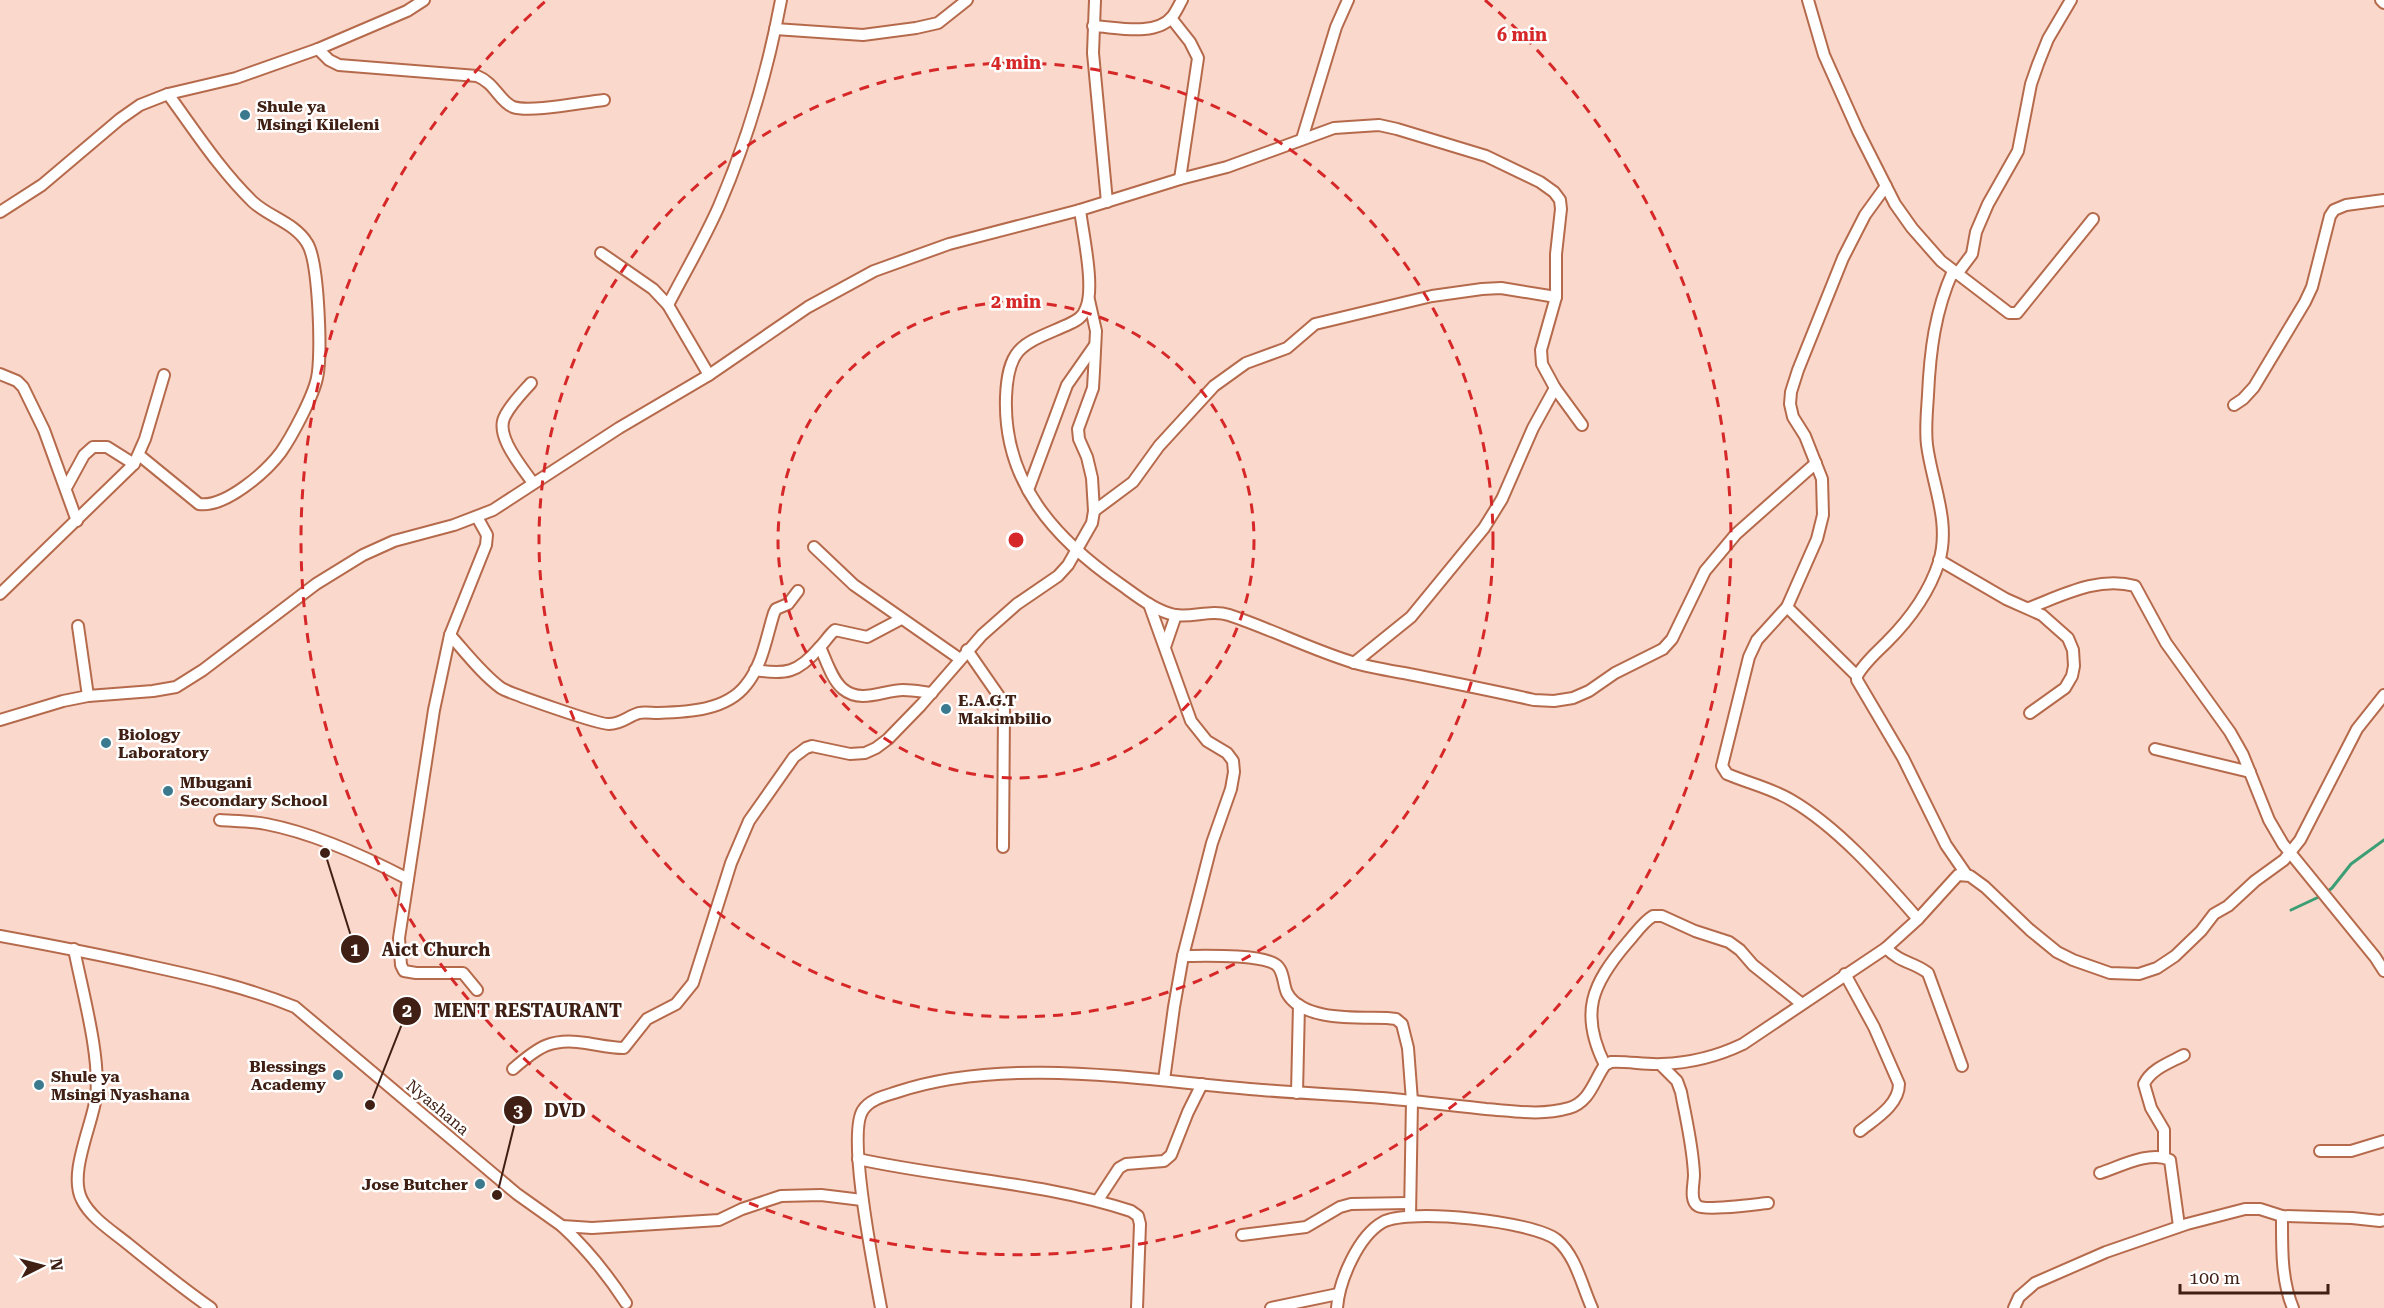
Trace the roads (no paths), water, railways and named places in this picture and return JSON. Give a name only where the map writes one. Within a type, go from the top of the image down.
[{"type":"street","points":[[0,212],[42,185],[140,105],[168,94],[236,78],[318,49],[407,11],[424,0]]},
{"type":"street","points":[[668,305],[722,197],[759,90],[781,0]]},
{"type":"street","points":[[775,29],[863,35],[916,28],[938,23],[967,0]]},
{"type":"street","points":[[1095,0],[1093,53],[1107,202]]},
{"type":"street","points":[[1093,26],[1141,29],[1158,26],[1171,18],[1182,0]]},
{"type":"street","points":[[1302,139],[1336,27],[1348,0]]},
{"type":"street","points":[[1814,0],[1808,0],[1824,56],[1858,132],[1895,204],[1912,228],[1941,261],[1955,272],[2009,313],[2017,314],[2093,219]]},
{"type":"street","points":[[1857,676],[1905,624],[1922,599],[1939,560],[1942,522],[1939,495],[1927,445],[1926,423],[1932,339],[1944,289],[1971,254],[1976,232],[1988,204],[2018,151],[2031,84],[2038,64],[2048,39],[2071,0]]},
{"type":"street","points":[[1171,18],[1190,42],[1198,58],[1180,179]]},
{"type":"street","points":[[318,49],[329,60],[339,65],[477,76],[493,85],[512,106],[524,109],[604,100]]},
{"type":"street","points":[[66,488],[84,455],[93,447],[107,447],[136,459],[199,504],[215,503],[250,482],[270,465],[282,450],[313,392],[319,367],[317,294],[314,260],[308,243],[294,228],[258,207],[231,180],[168,94]]},
{"type":"street","points":[[0,720],[88,696],[176,687],[203,670],[316,584],[363,555],[394,541],[477,517],[493,510],[619,428],[709,375],[808,307],[874,272],[949,244],[1080,210],[1236,164],[1334,128],[1378,124],[1485,156],[1540,182],[1554,192],[1560,200],[1561,209],[1556,254],[1556,297],[1541,350],[1542,364],[1555,388],[1582,425]]},
{"type":"street","points":[[1886,186],[1865,215],[1843,258],[1791,392],[1790,404],[1793,417],[1805,436],[1816,463],[1824,495],[1823,515],[1817,539],[1787,607],[1757,640],[1749,657],[1722,766],[1727,774],[1791,800],[1807,811],[1847,843],[1879,874],[1918,920]]},
{"type":"street","points":[[2234,405],[2244,399],[2254,387],[2305,302],[2312,287],[2330,216],[2334,210],[2346,205],[2384,200]]},
{"type":"street","points":[[513,1069],[544,1044],[558,1041],[624,1048],[647,1019],[676,1004],[693,983],[731,863],[749,820],[794,757],[812,746],[850,754],[865,753],[888,739],[932,693],[963,655],[1017,604],[1058,576],[1068,565],[1092,523],[1094,511],[1092,478],[1078,429],[1093,388],[1096,344],[1080,210]]},
{"type":"street","points":[[601,253],[653,289],[668,305],[709,375]]},
{"type":"street","points":[[1094,511],[1133,482],[1166,437],[1214,386],[1246,363],[1287,348],[1315,324],[1432,296],[1482,289],[1501,288],[1556,297]]},
{"type":"street","points":[[1089,300],[1086,311],[1078,320],[1025,343],[1014,356],[1008,372],[1007,425],[1011,450],[1028,490],[1042,514],[1057,533],[1076,551],[1149,604],[1176,615],[1212,612],[1229,615],[1303,646],[1354,663],[1534,700],[1554,701],[1574,698],[1589,691],[1615,673],[1663,649],[1672,639],[1705,571],[1736,534],[1816,463]]},
{"type":"street","points":[[1028,490],[1067,385],[1096,344]]},
{"type":"street","points":[[0,374],[17,381],[23,387],[39,420],[77,521]]},
{"type":"street","points":[[0,594],[77,521],[136,459],[164,375]]},
{"type":"street","points":[[531,382],[504,417],[501,428],[504,439],[533,483]]},
{"type":"street","points":[[1354,663],[1411,617],[1484,528],[1502,499],[1533,428],[1555,388]]},
{"type":"street","points":[[477,517],[487,535],[486,545],[450,635],[434,710],[399,938],[401,964],[404,971],[416,974],[463,974],[477,990]]},
{"type":"street","points":[[814,547],[854,585],[901,619],[963,655],[1001,699],[1004,710],[1003,847]]},
{"type":"street","points":[[1939,560],[2006,599],[2029,608],[2059,628],[2068,638],[2073,650],[2072,676],[2065,688],[2030,713]]},
{"type":"street","points":[[2029,608],[2095,585],[2114,582],[2134,586],[2166,643],[2229,732],[2250,772],[2269,820],[2283,844],[2384,971]]},
{"type":"street","points":[[450,635],[502,689],[606,725],[622,723],[639,713],[684,713],[729,700],[747,685],[755,670],[764,651],[776,609],[788,604],[798,591]]},
{"type":"street","points":[[1149,604],[1191,721],[1207,741],[1227,753],[1233,761],[1234,771],[1231,789],[1212,843],[1183,956],[1164,1080]]},
{"type":"street","points":[[1787,607],[1857,676],[1857,680],[1903,758],[1946,845],[1966,874],[1985,887],[2057,952],[2110,973],[2139,974],[2157,968],[2175,956],[2201,931],[2214,914],[2228,906],[2291,853],[2300,840],[2357,729],[2384,695]]},
{"type":"street","points":[[1165,647],[1176,615]]},
{"type":"street","points":[[755,670],[777,674],[787,673],[810,659],[836,630],[867,637],[901,619]]},
{"type":"street","points":[[78,626],[88,696]]},
{"type":"street","points":[[820,647],[840,686],[850,693],[874,696],[904,690],[932,693]]},
{"type":"street","points":[[2155,749],[2250,772]]},
{"type":"street","points":[[220,820],[265,823],[283,828],[373,861],[408,879]]},
{"type":"street","points":[[881,1308],[862,1200],[858,1159],[860,1120],[865,1107],[882,1097],[918,1085],[956,1077],[995,1074],[1057,1074],[1164,1080],[1526,1113],[1552,1112],[1570,1108],[1586,1098],[1605,1065],[1617,1062],[1661,1065],[1693,1061],[1724,1053],[1743,1044],[1886,948],[1918,920],[1958,875],[1966,874]]},
{"type":"street","points":[[1605,1065],[1595,1045],[1592,1024],[1592,1002],[1597,986],[1624,947],[1653,916],[1662,916],[1695,931],[1729,942],[1740,950],[1753,965],[1802,1004]]},
{"type":"street","name":"Nyashana","points":[[0,936],[74,949],[255,991],[295,1007],[517,1194],[562,1226],[607,1274],[626,1303]]},
{"type":"street","points":[[1886,948],[1896,958],[1928,973],[1962,1066]]},
{"type":"street","points":[[74,949],[97,1079],[96,1098],[77,1177],[80,1198],[106,1227],[211,1308]]},
{"type":"street","points":[[1183,956],[1258,959],[1275,963],[1279,967],[1289,996],[1299,1005],[1311,1011],[1332,1017],[1396,1019],[1402,1024],[1408,1048],[1412,1101],[1410,1216]]},
{"type":"street","points":[[1845,974],[1874,1027],[1899,1084],[1899,1092],[1894,1101],[1860,1131]]},
{"type":"street","points":[[1297,1093],[1299,1005]]},
{"type":"street","points":[[2164,1157],[2164,1130],[2148,1100],[2144,1084],[2147,1077],[2156,1070],[2184,1055]]},
{"type":"street","points":[[1661,1065],[1677,1081],[1681,1092],[1694,1166],[1693,1194],[1696,1204],[1700,1207],[1709,1207],[1768,1203]]},
{"type":"street","points":[[1098,1200],[1119,1168],[1126,1164],[1164,1161],[1172,1155],[1188,1112],[1202,1084]]},
{"type":"street","points":[[2320,1151],[2351,1151],[2384,1141]]},
{"type":"street","points":[[2100,1173],[2139,1160],[2164,1157],[2169,1160],[2173,1173],[2180,1226]]},
{"type":"street","points":[[858,1159],[905,1169],[1065,1193],[1098,1200],[1131,1211],[1138,1216],[1140,1224],[1137,1308]]},
{"type":"street","points":[[562,1226],[592,1228],[719,1220],[742,1209],[781,1196],[821,1195],[862,1200]]},
{"type":"street","points":[[1242,1235],[1306,1227],[1340,1207],[1351,1204],[1409,1203]]},
{"type":"street","points":[[2013,1308],[2019,1298],[2035,1283],[2106,1252],[2180,1226],[2245,1209],[2260,1209],[2282,1216],[2384,1220]]},
{"type":"street","points":[[1337,1308],[1338,1294],[1350,1264],[1366,1237],[1382,1222],[1410,1216],[1467,1218],[1504,1223],[1549,1235],[1564,1247],[1576,1266],[1592,1308]]},
{"type":"street","points":[[2282,1216],[2285,1273],[2288,1297],[2293,1308]]},
{"type":"street","points":[[1270,1308],[1338,1294]]},
{"type":"waterway","points":[[2291,910],[2323,895],[2332,888],[2351,864],[2384,840]]},
{"type":"place","name":"Shule ya Msingi Kileleni","points":[[245,115]]},
{"type":"place","name":"E.A.G.T Makimbilio","points":[[946,709]]},
{"type":"place","name":"Biology Laboratory","points":[[106,743]]},
{"type":"place","name":"Mbugani Secondary School","points":[[168,791]]},
{"type":"place","name":"Aict Church","points":[[325,853]]},
{"type":"place","name":"Blessings Academy","points":[[338,1075]]},
{"type":"place","name":"Shule ya Msingi Nyashana","points":[[39,1085]]},
{"type":"place","name":"MENT RESTAURANT","points":[[370,1105]]},
{"type":"place","name":"Jose Butcher","points":[[480,1184]]},
{"type":"place","name":"DVD","points":[[497,1195]]}]
